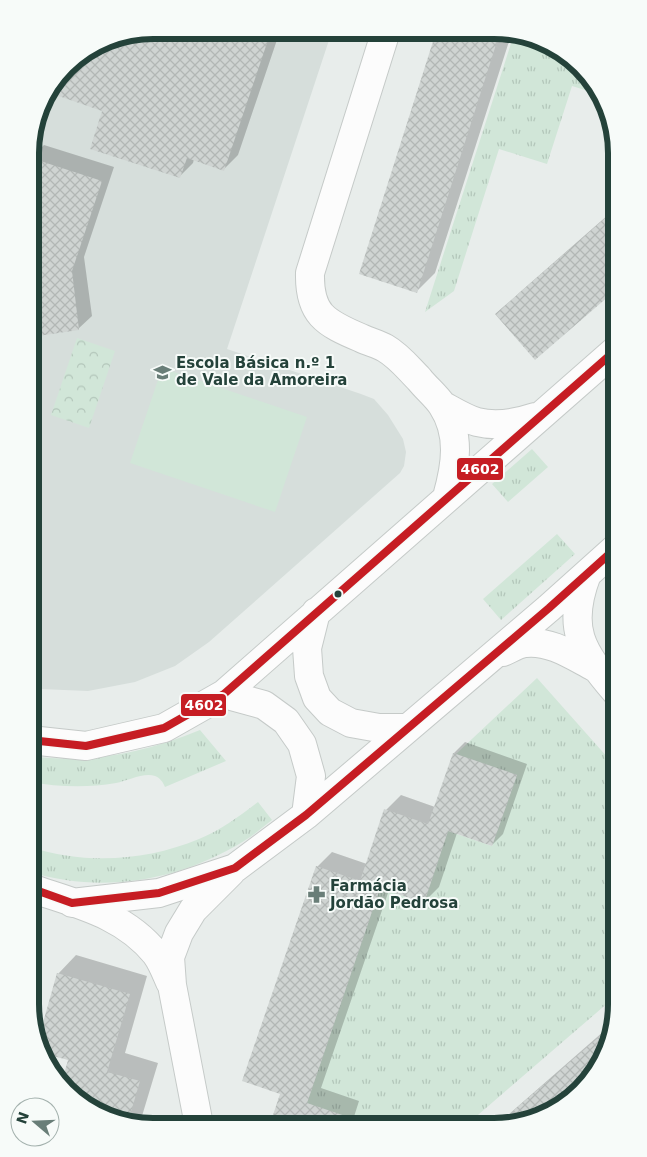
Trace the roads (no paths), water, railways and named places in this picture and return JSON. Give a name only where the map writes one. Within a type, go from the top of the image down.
[{"type":"street","points":[[384,39],[310,273],[311,296],[314,306],[326,321],[393,353],[442,405],[455,434],[456,457],[448,497]]},
{"type":"street","points":[[39,741],[86,746],[164,728],[224,694],[608,357]]},
{"type":"street","points":[[442,405],[477,422],[491,424],[516,424],[539,416]]},
{"type":"street","points":[[198,1118],[172,984],[170,957],[179,933],[193,910],[235,868],[306,815],[608,555]]},
{"type":"street","points":[[587,574],[579,595],[577,610],[579,632],[583,647],[594,667],[608,683]]},
{"type":"street","points":[[316,612],[307,648],[309,676],[317,698],[330,712],[351,723],[379,728],[408,728]]},
{"type":"street","points":[[491,657],[523,643],[538,643],[560,648],[594,667]]},
{"type":"street","points":[[224,694],[264,705],[286,721],[302,744],[311,776],[306,815]]},
{"type":"street","points":[[72,903],[159,893],[235,868]]},
{"type":"street","points":[[39,891],[107,915],[135,932],[157,956],[172,984]]},
{"type":"place","name":"Escola Básica n.º 1 de Vale da Amoreira","points":[[162,372]]},
{"type":"place","name":"Farmácia Jordão Pedrosa","points":[[316,895]]}]
